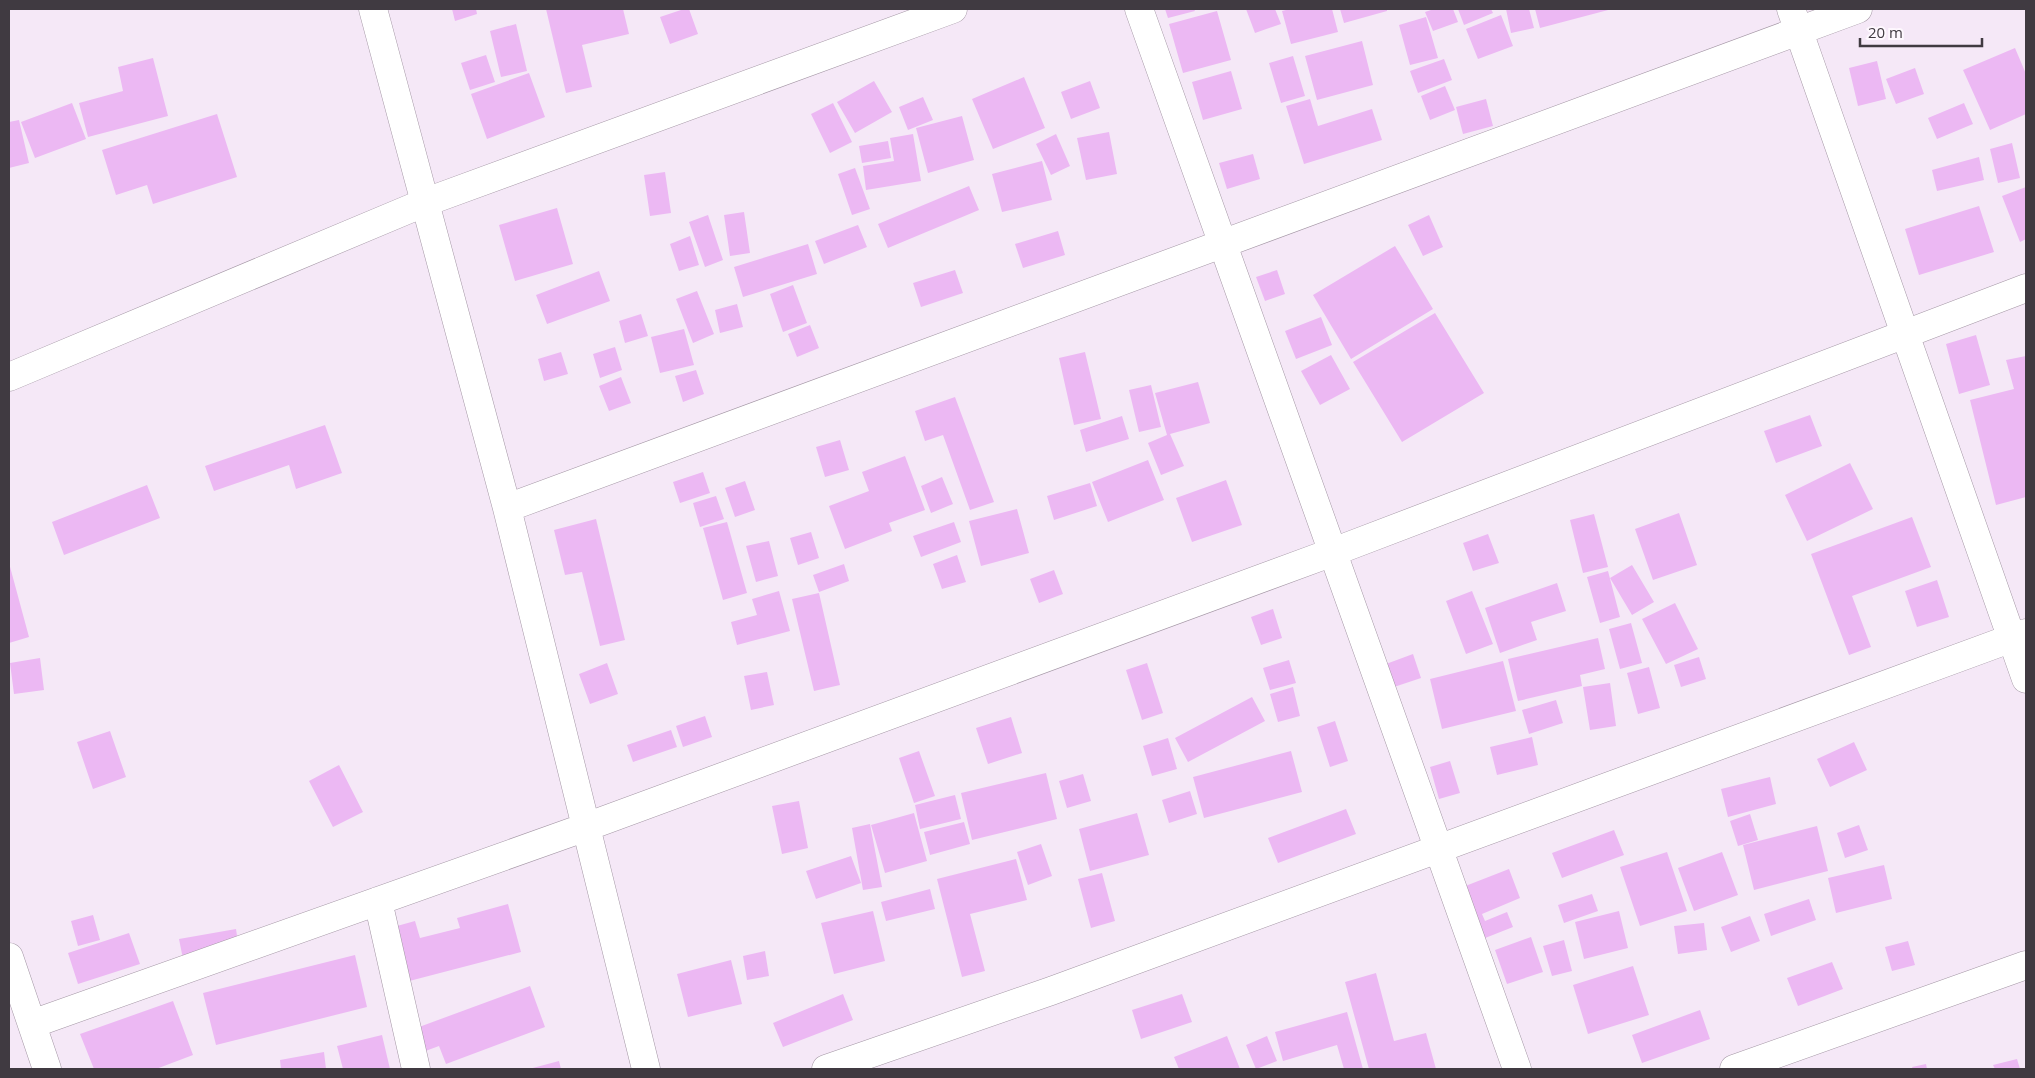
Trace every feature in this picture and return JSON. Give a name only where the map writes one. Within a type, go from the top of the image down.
[{"type":"street","points":[[373,9],[507,508],[646,1069]]},
{"type":"street","points":[[9,377],[426,202],[953,9]]},
{"type":"street","points":[[1139,9],[1518,1069]]},
{"type":"street","points":[[507,508],[1223,244],[1795,20],[1858,9]]},
{"type":"street","points":[[1795,20],[1905,335],[2019,636],[2026,679]]},
{"type":"street","points":[[32,1024],[586,826],[1332,552],[2026,288]]},
{"type":"street","points":[[826,1069],[1051,990],[2019,636]]},
{"type":"street","points":[[378,900],[416,1069]]},
{"type":"street","points":[[9,957],[47,1069]]},
{"type":"street","points":[[1734,1069],[2026,965]]},
{"type":"building","points":[[452,9],[476,9],[477,14],[455,21]]},
{"type":"building","points":[[546,9],[623,9],[629,34],[582,45],[592,87],[566,93]]},
{"type":"building","points":[[689,9],[698,34],[670,44],[660,17]]},
{"type":"building","points":[[1165,9],[1194,9],[1195,11],[1168,18]]},
{"type":"building","points":[[1246,9],[1275,9],[1281,24],[1255,33]]},
{"type":"building","points":[[1290,9],[1332,9],[1338,32],[1291,44],[1282,11]]},
{"type":"building","points":[[1340,9],[1387,9],[1387,11],[1344,23]]},
{"type":"building","points":[[1434,9],[1453,9],[1458,22],[1433,31],[1425,12]]},
{"type":"building","points":[[1458,9],[1491,9],[1493,13],[1464,25]]},
{"type":"building","points":[[1506,9],[1529,9],[1534,28],[1511,33]]},
{"type":"building","points":[[1535,9],[1612,9],[1540,28]]},
{"type":"building","points":[[1217,11],[1231,60],[1183,73],[1169,24]]},
{"type":"building","points":[[1501,15],[1513,46],[1478,59],[1466,29]]},
{"type":"building","points":[[1426,17],[1438,58],[1410,65],[1399,25]]},
{"type":"building","points":[[516,24],[527,71],[501,77],[490,31]]},
{"type":"building","points":[[1362,41],[1373,85],[1317,100],[1305,56]]},
{"type":"building","points":[[2015,48],[2026,74],[2026,114],[1990,130],[1963,70]]},
{"type":"building","points":[[486,55],[495,82],[470,90],[461,63]]},
{"type":"building","points":[[1293,56],[1305,96],[1281,103],[1269,63]]},
{"type":"building","points":[[153,58],[168,116],[88,137],[79,103],[123,91],[118,67]]},
{"type":"building","points":[[1444,59],[1452,80],[1418,93],[1410,71]]},
{"type":"building","points":[[1877,61],[1886,99],[1858,106],[1849,68]]},
{"type":"building","points":[[1915,68],[1924,94],[1896,104],[1886,79]]},
{"type":"building","points":[[1231,71],[1242,109],[1203,120],[1192,82]]},
{"type":"building","points":[[529,73],[545,117],[487,139],[471,94]]},
{"type":"building","points":[[1024,77],[1045,128],[993,149],[972,99]]},
{"type":"building","points":[[874,81],[892,112],[855,133],[837,102]]},
{"type":"building","points":[[1090,81],[1100,108],[1071,119],[1061,92]]},
{"type":"building","points":[[1445,86],[1455,110],[1430,120],[1421,96]]},
{"type":"building","points":[[923,97],[933,120],[908,130],[899,107]]},
{"type":"building","points":[[1310,99],[1318,126],[1372,109],[1382,140],[1304,164],[1286,106]]},
{"type":"building","points":[[1486,99],[1493,126],[1463,134],[1456,107]]},
{"type":"building","points":[[72,103],[86,139],[35,158],[21,122]]},
{"type":"building","points":[[833,103],[852,142],[830,153],[811,114]]},
{"type":"building","points":[[1964,103],[1973,124],[1937,139],[1928,118]]},
{"type":"building","points":[[217,114],[237,177],[153,204],[147,185],[116,195],[102,150]]},
{"type":"building","points":[[962,116],[974,160],[928,173],[916,128]]},
{"type":"building","points":[[19,120],[29,163],[9,168],[9,122]]},
{"type":"building","points":[[1109,132],[1117,174],[1086,180],[1077,138]]},
{"type":"building","points":[[913,134],[921,181],[866,190],[863,166],[894,161],[890,138]]},
{"type":"building","points":[[1056,134],[1070,166],[1051,175],[1036,144]]},
{"type":"building","points":[[888,141],[891,158],[862,163],[859,146]]},
{"type":"building","points":[[2012,143],[2020,178],[1998,183],[1990,149]]},
{"type":"building","points":[[1253,154],[1260,179],[1227,189],[1219,163]]},
{"type":"building","points":[[1979,157],[1984,180],[1937,191],[1932,170]]},
{"type":"building","points":[[1042,161],[1052,200],[1002,212],[992,174]]},
{"type":"building","points":[[855,168],[870,209],[852,215],[838,174]]},
{"type":"building","points":[[665,172],[671,213],[650,216],[644,175]]},
{"type":"building","points":[[969,186],[979,210],[888,248],[878,224]]},
{"type":"building","points":[[2026,187],[2026,239],[2020,242],[2002,196]]},
{"type":"building","points":[[1979,206],[1994,252],[1919,275],[1905,229]]},
{"type":"building","points":[[557,208],[573,264],[515,281],[499,225]]},
{"type":"building","points":[[744,212],[750,253],[730,256],[724,215]]},
{"type":"building","points":[[708,215],[723,260],[705,267],[689,222]]},
{"type":"building","points":[[1429,215],[1443,247],[1423,256],[1408,225]]},
{"type":"building","points":[[858,225],[867,247],[824,264],[815,241]]},
{"type":"building","points":[[1058,231],[1065,255],[1023,268],[1015,244]]},
{"type":"building","points":[[690,236],[699,265],[679,271],[670,244]]},
{"type":"building","points":[[808,244],[817,274],[743,297],[734,267]]},
{"type":"building","points":[[1395,246],[1433,309],[1351,359],[1313,295]]},
{"type":"building","points":[[955,270],[963,293],[921,307],[913,283]]},
{"type":"building","points":[[1277,270],[1285,294],[1265,301],[1256,277]]},
{"type":"building","points":[[599,271],[610,301],[547,324],[536,295]]},
{"type":"building","points":[[793,285],[807,323],[783,332],[770,294]]},
{"type":"building","points":[[697,291],[714,334],[693,343],[676,299]]},
{"type":"building","points":[[737,304],[743,327],[720,333],[715,310]]},
{"type":"building","points":[[1435,313],[1484,393],[1402,442],[1353,362]]},
{"type":"building","points":[[641,314],[648,336],[625,343],[619,321]]},
{"type":"building","points":[[1321,317],[1332,345],[1296,359],[1285,331]]},
{"type":"building","points":[[810,325],[819,348],[797,357],[788,334]]},
{"type":"building","points":[[684,329],[694,365],[660,373],[651,337]]},
{"type":"building","points":[[1976,335],[1990,385],[1959,394],[1946,344]]},
{"type":"building","points":[[615,347],[622,370],[600,378],[593,354]]},
{"type":"building","points":[[561,352],[568,374],[544,381],[538,359]]},
{"type":"building","points":[[1085,352],[1101,419],[1074,425],[1059,358]]},
{"type":"building","points":[[1331,355],[1350,389],[1320,405],[1301,371]]},
{"type":"building","points":[[2026,356],[2026,497],[1996,505],[1970,400],[2014,389],[2006,360]]},
{"type":"building","points":[[696,370],[704,394],[683,402],[675,376]]},
{"type":"building","points":[[621,377],[631,403],[609,411],[599,386]]},
{"type":"building","points":[[1198,382],[1210,423],[1170,434],[1184,466],[1161,475],[1148,443],[1167,435],[1155,393]]},
{"type":"building","points":[[1151,385],[1161,427],[1139,432],[1129,390]]},
{"type":"building","points":[[955,397],[994,502],[970,510],[943,435],[925,441],[915,411]]},
{"type":"building","points":[[1810,415],[1822,446],[1776,463],[1764,431]]},
{"type":"building","points":[[1122,416],[1129,439],[1086,452],[1080,430]]},
{"type":"building","points":[[325,425],[342,473],[296,489],[289,465],[214,491],[205,466]]},
{"type":"building","points":[[840,440],[849,470],[825,477],[816,447]]},
{"type":"building","points":[[905,456],[925,510],[889,523],[892,531],[845,549],[829,506],[869,491],[862,472]]},
{"type":"building","points":[[1148,460],[1164,500],[1108,522],[1092,482]]},
{"type":"building","points":[[1850,463],[1873,509],[1807,541],[1785,495]]},
{"type":"building","points":[[703,472],[710,493],[680,503],[673,482]]},
{"type":"building","points":[[942,477],[953,504],[931,513],[921,486]]},
{"type":"building","points":[[1226,480],[1242,525],[1192,542],[1176,498]]},
{"type":"building","points":[[745,481],[755,510],[735,517],[725,488]]},
{"type":"building","points":[[1090,483],[1097,506],[1054,520],[1047,496]]},
{"type":"building","points":[[147,485],[160,518],[64,555],[52,522]]},
{"type":"building","points":[[716,496],[724,519],[700,527],[693,503]]},
{"type":"building","points":[[1017,509],[1029,553],[981,566],[969,521]]},
{"type":"building","points":[[1679,513],[1697,565],[1653,580],[1635,529]]},
{"type":"building","points":[[1594,514],[1608,567],[1583,573],[1570,520]]},
{"type":"building","points":[[1912,517],[1931,567],[1852,596],[1871,647],[1849,655],[1811,554]]},
{"type":"building","points":[[596,519],[625,640],[600,646],[582,572],[565,575],[554,530]]},
{"type":"building","points":[[727,522],[747,593],[723,600],[703,528]]},
{"type":"building","points":[[954,522],[961,542],[921,557],[913,536]]},
{"type":"building","points":[[811,532],[819,558],[798,565],[790,538]]},
{"type":"building","points":[[1488,534],[1499,563],[1473,571],[1463,543]]},
{"type":"building","points":[[769,541],[778,576],[756,582],[746,546]]},
{"type":"building","points":[[957,555],[966,582],[942,589],[933,564]]},
{"type":"building","points":[[9,563],[29,637],[9,643]]},
{"type":"building","points":[[844,564],[849,581],[819,592],[813,575]]},
{"type":"building","points":[[1632,565],[1654,602],[1632,615],[1610,578]]},
{"type":"building","points":[[1054,570],[1063,594],[1039,603],[1030,579]]},
{"type":"building","points":[[1608,571],[1620,617],[1600,623],[1587,577]]},
{"type":"building","points":[[1937,580],[1949,617],[1917,627],[1905,591]]},
{"type":"building","points":[[1557,583],[1566,611],[1531,622],[1537,640],[1500,653],[1485,608]]},
{"type":"building","points":[[779,591],[790,631],[737,645],[731,622],[757,615],[752,599]]},
{"type":"building","points":[[1472,591],[1493,644],[1466,654],[1446,601]]},
{"type":"building","points":[[819,593],[840,685],[814,691],[792,599]]},
{"type":"building","points":[[1675,603],[1698,649],[1666,664],[1642,619]]},
{"type":"building","points":[[1273,609],[1282,638],[1261,645],[1251,617]]},
{"type":"building","points":[[1631,623],[1642,663],[1620,669],[1609,629]]},
{"type":"building","points":[[1598,638],[1605,669],[1580,675],[1582,686],[1518,701],[1508,659]]},
{"type":"building","points":[[1413,654],[1421,678],[1394,687],[1386,664]]},
{"type":"building","points":[[1699,657],[1706,679],[1681,687],[1674,665]]},
{"type":"building","points":[[40,658],[44,690],[14,694],[10,663]]},
{"type":"building","points":[[1289,660],[1296,683],[1270,690],[1263,668]]},
{"type":"building","points":[[1503,661],[1516,711],[1442,729],[1430,679]]},
{"type":"building","points":[[607,663],[618,694],[590,704],[579,674]]},
{"type":"building","points":[[1147,663],[1163,713],[1142,720],[1126,670]]},
{"type":"building","points":[[1649,667],[1660,708],[1638,714],[1627,673]]},
{"type":"building","points":[[767,672],[774,705],[751,710],[744,676]]},
{"type":"building","points":[[1610,683],[1616,726],[1590,730],[1583,687]]},
{"type":"building","points":[[1293,687],[1300,716],[1278,722],[1270,694]]},
{"type":"building","points":[[1252,697],[1265,721],[1188,762],[1175,738]]},
{"type":"building","points":[[1556,700],[1563,723],[1529,734],[1522,710]]},
{"type":"building","points":[[705,716],[712,737],[683,747],[676,726]]},
{"type":"building","points":[[1011,717],[1022,753],[988,764],[976,728]]},
{"type":"building","points":[[1335,721],[1348,761],[1330,767],[1317,727]]},
{"type":"building","points":[[671,730],[677,747],[633,762],[627,745]]},
{"type":"building","points":[[110,731],[126,777],[93,789],[77,742]]},
{"type":"building","points":[[1532,737],[1538,765],[1497,775],[1490,747]]},
{"type":"building","points":[[1168,738],[1177,769],[1152,776],[1143,746]]},
{"type":"building","points":[[1854,742],[1867,770],[1830,787],[1817,759]]},
{"type":"building","points":[[919,751],[935,796],[914,803],[899,758]]},
{"type":"building","points":[[1291,751],[1302,792],[1204,818],[1193,777]]},
{"type":"building","points":[[1450,761],[1460,793],[1439,799],[1430,767]]},
{"type":"building","points":[[339,765],[363,812],[333,827],[309,781]]},
{"type":"building","points":[[1046,773],[1057,819],[972,840],[961,793]]},
{"type":"building","points":[[1083,774],[1091,801],[1067,808],[1059,781]]},
{"type":"building","points":[[1770,777],[1776,804],[1728,817],[1721,789]]},
{"type":"building","points":[[1190,791],[1197,814],[1169,823],[1162,800]]},
{"type":"building","points":[[955,795],[961,819],[920,829],[915,805]]},
{"type":"building","points":[[799,801],[808,848],[782,854],[772,806]]},
{"type":"building","points":[[1346,809],[1356,834],[1278,863],[1268,838]]},
{"type":"building","points":[[914,813],[927,861],[885,873],[871,825]]},
{"type":"building","points":[[1137,813],[1149,855],[1090,871],[1079,829]]},
{"type":"building","points":[[1750,814],[1758,840],[1738,846],[1730,821]]},
{"type":"building","points":[[964,822],[970,844],[930,855],[924,832]]},
{"type":"building","points":[[870,824],[882,887],[863,890],[852,828]]},
{"type":"building","points":[[1859,825],[1868,850],[1845,858],[1837,833]]},
{"type":"building","points":[[1817,826],[1828,871],[1754,890],[1743,845]]},
{"type":"building","points":[[1614,830],[1624,855],[1562,878],[1552,853]]},
{"type":"building","points":[[1041,844],[1052,876],[1028,885],[1017,852]]},
{"type":"building","points":[[1667,852],[1687,911],[1640,926],[1620,867]]},
{"type":"building","points":[[1722,852],[1738,895],[1694,911],[1678,868]]},
{"type":"building","points":[[851,856],[861,883],[816,899],[806,871]]},
{"type":"building","points":[[1016,859],[1027,900],[970,914],[985,971],[962,977],[937,879]]},
{"type":"building","points":[[1884,865],[1892,899],[1836,913],[1828,878]]},
{"type":"building","points":[[1509,869],[1520,898],[1482,914],[1485,921],[1507,912],[1513,927],[1470,944],[1450,892]]},
{"type":"building","points":[[1102,873],[1115,921],[1091,928],[1078,879]]},
{"type":"building","points":[[930,889],[935,909],[886,921],[881,902]]},
{"type":"building","points":[[1592,894],[1598,911],[1564,923],[1558,905]]},
{"type":"building","points":[[1809,899],[1816,920],[1771,936],[1764,914]]},
{"type":"building","points":[[508,904],[521,952],[394,985],[379,931],[415,921],[420,938],[460,928],[457,918]]},
{"type":"building","points":[[873,911],[885,961],[834,974],[821,923]]},
{"type":"building","points":[[1619,911],[1628,948],[1584,959],[1575,922]]},
{"type":"building","points":[[93,915],[100,940],[78,946],[71,921]]},
{"type":"building","points":[[1750,916],[1760,941],[1731,952],[1721,927]]},
{"type":"building","points":[[1704,923],[1707,950],[1678,954],[1674,926]]},
{"type":"building","points":[[236,929],[239,949],[183,959],[179,939]]},
{"type":"building","points":[[129,933],[140,964],[78,984],[68,953]]},
{"type":"building","points":[[1531,937],[1543,972],[1507,984],[1495,950]]},
{"type":"building","points":[[1564,940],[1572,971],[1552,976],[1543,946]]},
{"type":"building","points":[[1908,941],[1915,965],[1892,971],[1885,947]]},
{"type":"building","points":[[765,951],[769,976],[747,980],[743,956]]},
{"type":"building","points":[[355,955],[367,1007],[216,1045],[203,993]]},
{"type":"building","points":[[731,960],[742,1004],[688,1017],[677,974]]},
{"type":"building","points":[[1832,962],[1843,989],[1798,1006],[1787,978]]},
{"type":"building","points":[[1633,966],[1649,1015],[1588,1034],[1573,985]]},
{"type":"building","points":[[1376,973],[1394,1041],[1426,1033],[1436,1069],[1369,1069],[1345,982]]},
{"type":"building","points":[[530,986],[545,1027],[446,1064],[439,1046],[420,1053],[411,1030]]},
{"type":"building","points":[[843,994],[853,1020],[783,1047],[773,1023]]},
{"type":"building","points":[[1182,994],[1192,1022],[1141,1039],[1132,1010]]},
{"type":"building","points":[[173,1001],[193,1055],[156,1069],[94,1069],[80,1034]]},
{"type":"building","points":[[1700,1010],[1710,1039],[1642,1063],[1632,1035]]},
{"type":"building","points":[[1347,1012],[1363,1069],[1344,1069],[1337,1045],[1283,1061],[1275,1032]]},
{"type":"building","points":[[382,1035],[390,1069],[343,1069],[337,1046]]},
{"type":"building","points":[[1227,1036],[1240,1069],[1179,1069],[1174,1057]]},
{"type":"building","points":[[1267,1036],[1277,1061],[1256,1069],[1246,1045]]},
{"type":"building","points":[[324,1052],[326,1069],[281,1069],[280,1060]]},
{"type":"building","points":[[2017,1059],[2020,1069],[1995,1069],[1993,1065]]},
{"type":"building","points":[[559,1061],[561,1069],[529,1069]]},
{"type":"building","points":[[1926,1064],[1927,1069],[1913,1069],[1912,1067]]}]
